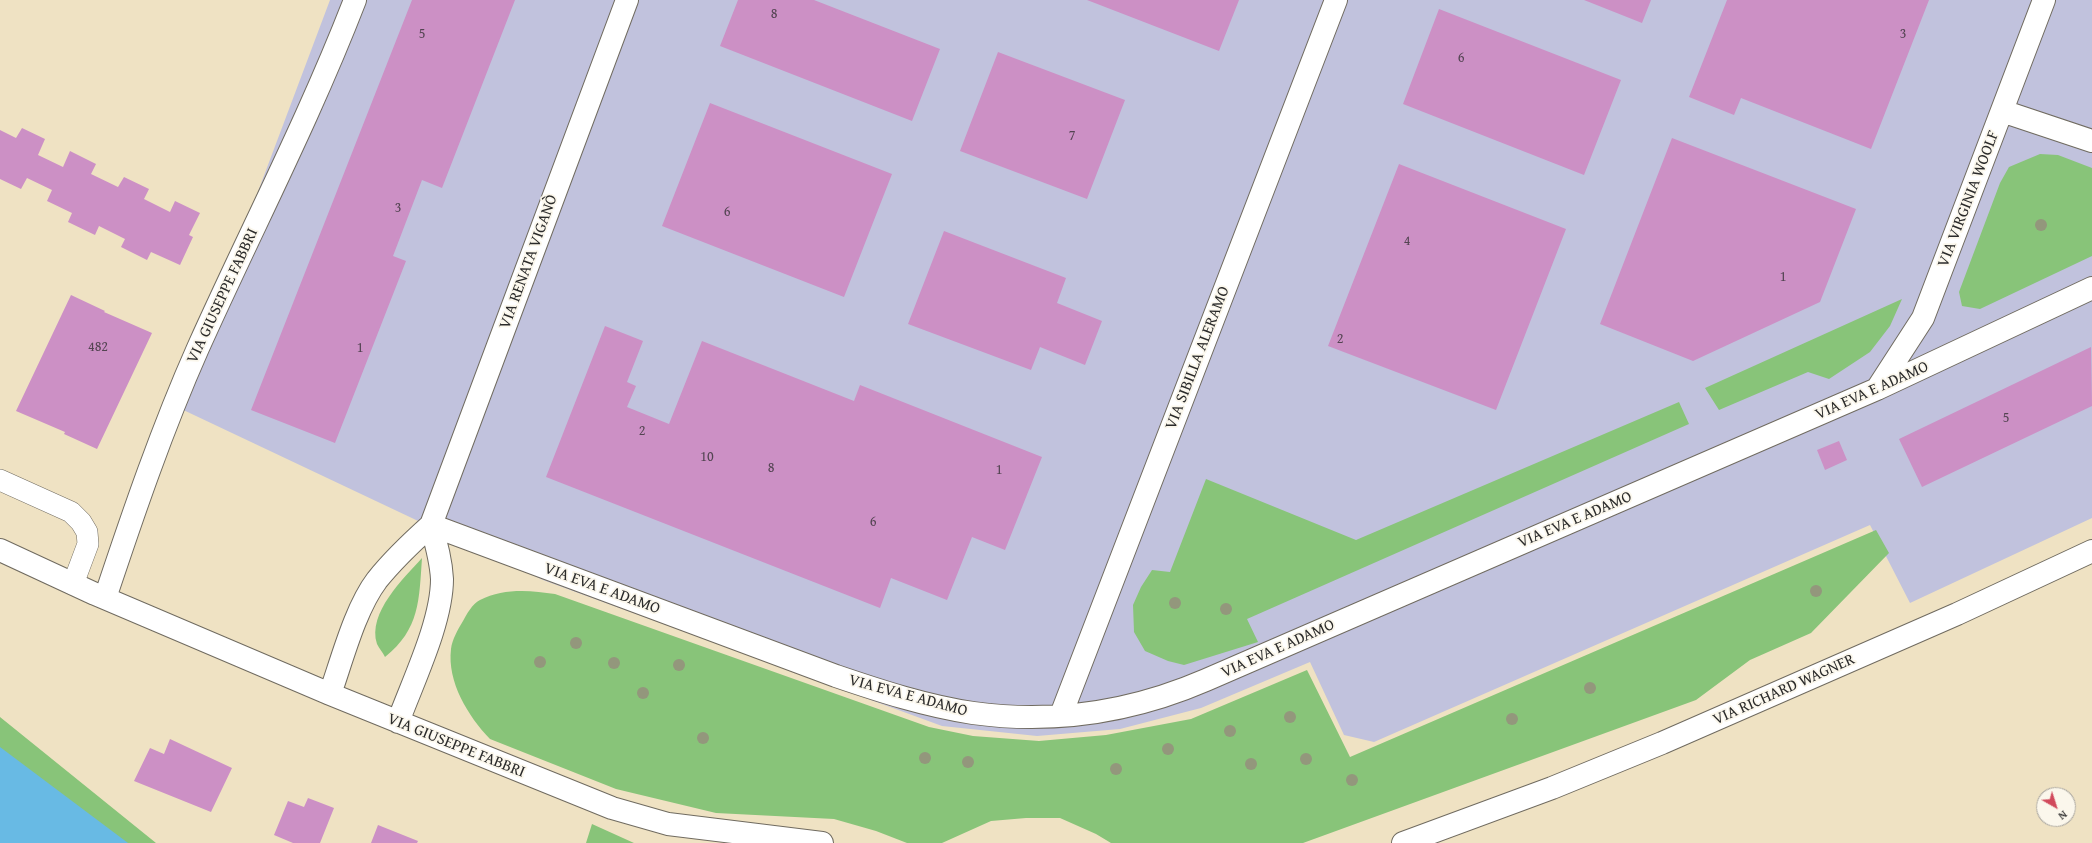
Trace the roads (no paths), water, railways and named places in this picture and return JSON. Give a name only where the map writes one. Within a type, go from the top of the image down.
[{"type":"street","name":"VIA GIUSEPPE FABBRI","points":[[105,598],[166,424],[198,348],[316,95],[355,0]]},
{"type":"street","name":"VIA RENATA VIGANÒ","points":[[330,694],[362,605],[376,581],[402,552],[431,525],[627,0]]},
{"type":"street","name":"VIA SIBILLA ALERAMO","points":[[1061,715],[1336,0]]},
{"type":"street","name":"VIA VIRGINIA WOOLF","points":[[1877,389],[1923,318],[2044,0]]},
{"type":"street","points":[[2002,111],[2092,141]]},
{"type":"street","name":"VIA EVA E ADAMO","points":[[431,525],[836,676],[890,694],[972,713],[1016,716],[1061,715],[1124,708],[1180,691],[1877,389],[2092,288]]},
{"type":"street","points":[[398,722],[437,617],[441,598],[440,557],[431,525]]},
{"type":"street","name":"VIA GIUSEPPE FABBRI","points":[[0,550],[105,598],[330,694],[572,794],[612,808],[668,824],[822,843]]},
{"type":"street","name":"VIA RICHARD WAGNER","points":[[1403,843],[1552,788],[1716,720],[1957,614],[2092,551]]},
{"type":"street","name":"VIA RICHARD WAGNER","points":[[1425,843],[1472,818]]},
{"type":"street","points":[[668,824],[701,843]]},
{"type":"lane","points":[[0,480],[71,512],[84,527],[87,532],[88,544],[73,584]]},
{"type":"water","points":[[0,747],[128,843],[0,843]]}]
